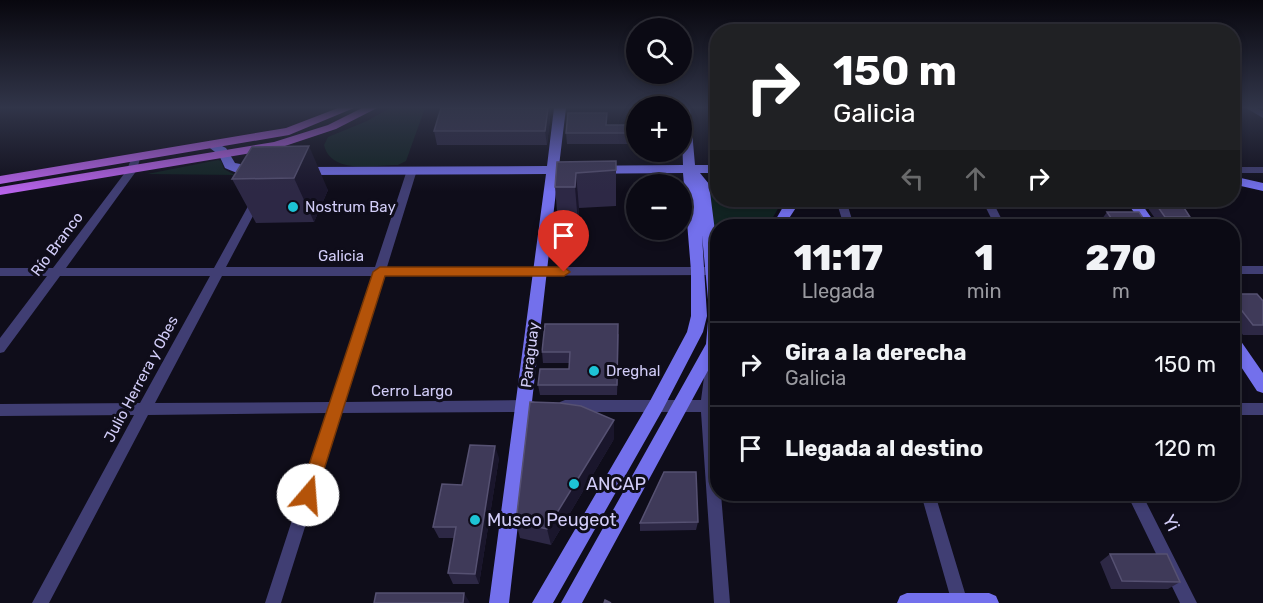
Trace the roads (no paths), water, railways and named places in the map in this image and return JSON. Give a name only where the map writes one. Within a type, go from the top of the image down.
[{"type":"main road","points":[[0,191],[261,136]]},
{"type":"main road","points":[[271,175],[276,146],[285,136]]},
{"type":"main road","points":[[0,180],[227,154],[276,146],[309,136]]},
{"type":"main road","points":[[316,136],[299,153],[300,160],[318,171]]},
{"type":"street","name":"Paraguay","points":[[499,603],[557,136]]},
{"type":"street","points":[[212,145],[219,147],[227,154],[229,165],[234,168],[271,175],[318,171],[710,169]]},
{"type":"street","points":[[542,603],[656,406],[695,332],[709,271],[704,183],[690,169],[689,162]]},
{"type":"street","name":"Río Branco","points":[[0,348],[134,164]]},
{"type":"street","points":[[273,603],[412,170]]},
{"type":"street","points":[[1240,170],[1263,170]]},
{"type":"street","name":"Julio Herrera y Obes","points":[[40,603],[271,175]]},
{"type":"street","points":[[1240,182],[1263,187]]},
{"type":"street","points":[[1240,270],[1263,270]]},
{"type":"street","name":"Galicia","points":[[0,272],[709,271]]},
{"type":"street","points":[[571,603],[710,352]]},
{"type":"street","points":[[1240,353],[1263,386]]},
{"type":"street","name":"Cerro Largo","points":[[0,410],[710,406]]},
{"type":"street","points":[[1240,409],[1263,409]]},
{"type":"street","points":[[717,501],[722,603]]},
{"type":"street","points":[[930,501],[960,603]]},
{"type":"street","name":"Yi","points":[[1138,501],[1189,603]]},
{"type":"street","points":[[907,603],[989,603]]},
{"type":"place","name":"Nostrum Bay","points":[[293,207]]},
{"type":"place","name":"Dreghal","points":[[594,371]]},
{"type":"place","name":"ANCAP","points":[[574,484]]},
{"type":"place","name":"Museo Peugeot","points":[[475,520]]}]
